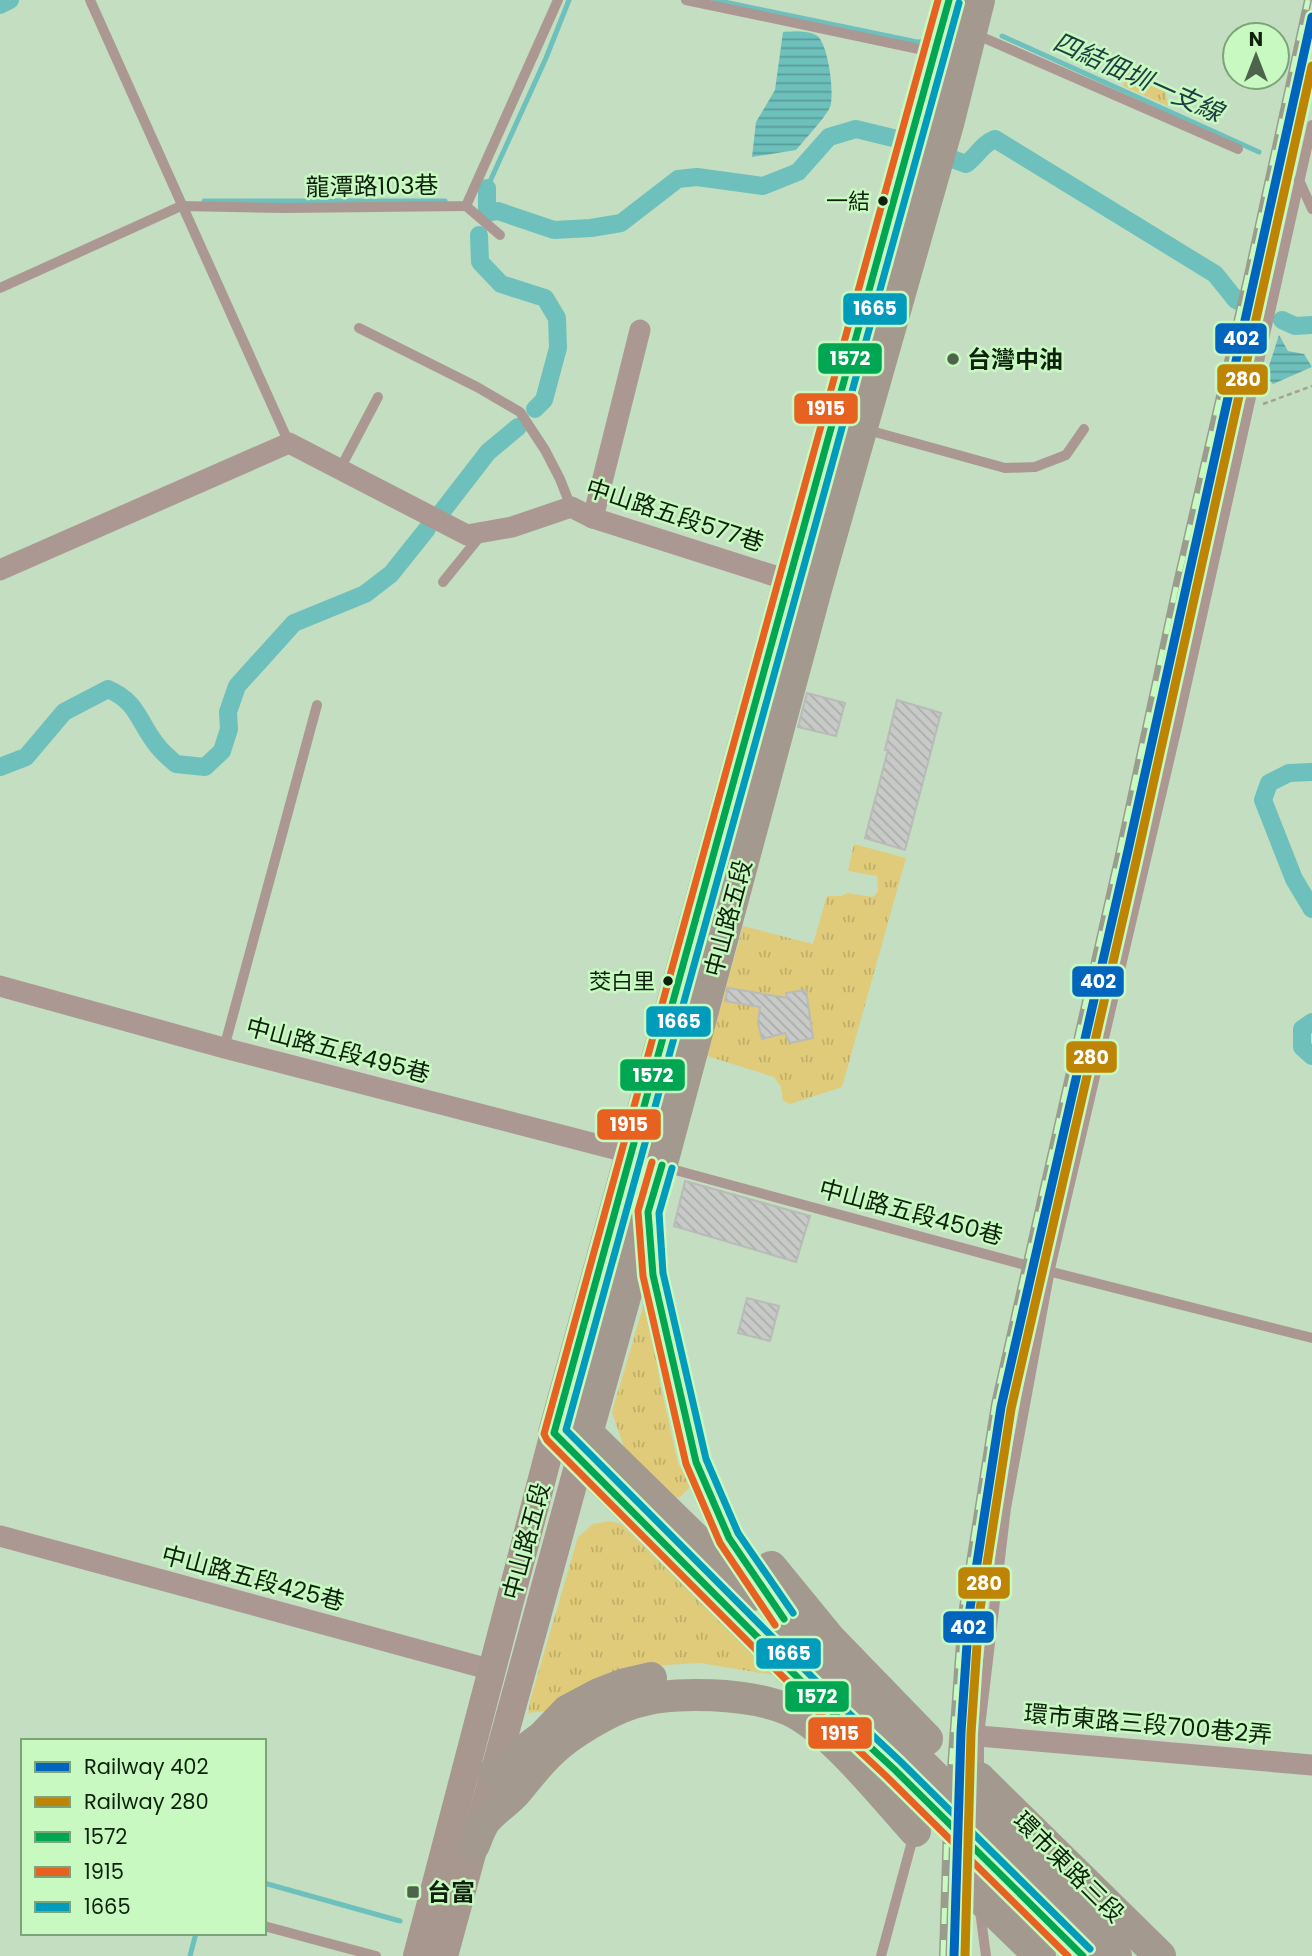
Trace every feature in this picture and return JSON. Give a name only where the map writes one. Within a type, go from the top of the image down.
[{"type":"main road","name":"中山路五段","points":[[584,1446],[661,1167],[906,155],[949,0]]},
{"type":"main road","name":"中山路五段","points":[[558,1420],[629,1153],[802,585],[863,429],[948,124],[979,0]]},
{"type":"main road","points":[[648,1212],[653,1275],[696,1462],[729,1538],[789,1626],[834,1677],[1116,1956]]},
{"type":"main road","points":[[683,1404],[727,1502],[773,1570],[830,1639],[927,1739]]},
{"type":"main road","points":[[558,1420],[829,1709],[894,1769],[1083,1956]]},
{"type":"main road","points":[[584,1446],[789,1626]]},
{"type":"main road","points":[[494,1773],[542,1737],[566,1712],[599,1694],[658,1676],[738,1677],[767,1682],[829,1709]]},
{"type":"main road","points":[[474,1845],[484,1823],[513,1796],[552,1751],[592,1723],[633,1703],[675,1696],[719,1695],[789,1710],[812,1724],[833,1742],[915,1831]]},
{"type":"main road","name":"環市東路三段","points":[[979,1791],[1160,1956]]},
{"type":"main road","points":[[978,1896],[1040,1956]]},
{"type":"street","points":[[593,518],[640,330]]},
{"type":"street","name":"中山路五段577巷","points":[[289,443],[467,535],[512,527],[571,507],[593,518],[802,585]]},
{"type":"street","points":[[0,570],[289,443]]},
{"type":"street","name":"中山路五段495巷","points":[[0,986],[224,1048],[629,1153],[661,1167]]},
{"type":"street","name":"中山路五段","points":[[417,1956],[558,1420]]},
{"type":"street","name":"中山路五段","points":[[444,1956],[584,1446]]},
{"type":"street","name":"中山路五段425巷","points":[[0,1536],[492,1670]]},
{"type":"street","name":"環市東路三段700巷2弄","points":[[979,1736],[1312,1765]]},
{"type":"lane","points":[[90,0],[289,443]]},
{"type":"lane","name":"龍潭路103巷","points":[[0,288],[181,206],[466,206],[558,0]]},
{"type":"lane","points":[[686,0],[935,52]]},
{"type":"lane","points":[[971,32],[1238,149]]},
{"type":"lane","points":[[986,1956],[978,1896],[979,1736],[1006,1508],[1050,1271],[1177,727],[1312,125]]},
{"type":"lane","points":[[1299,180],[1312,209]]},
{"type":"lane","points":[[466,206],[500,235]]},
{"type":"lane","points":[[359,328],[477,387],[520,412],[545,450],[571,507]]},
{"type":"lane","points":[[340,469],[378,397]]},
{"type":"lane","points":[[863,429],[1005,468],[1035,467],[1066,455],[1084,429]]},
{"type":"lane","points":[[443,582],[482,533]]},
{"type":"lane","points":[[224,1048],[317,705]]},
{"type":"lane","name":"中山路五段450巷","points":[[661,1167],[1312,1338]]},
{"type":"lane","points":[[881,1956],[915,1831],[927,1739]]},
{"type":"lane","points":[[266,1927],[376,1956]]},
{"type":"path","points":[[1262,404],[1312,386]]},
{"type":"green space","points":[[1127,73],[1164,86],[1168,106],[1123,86]]},
{"type":"green space","points":[[854,844],[906,858],[842,1087],[790,1104],[783,1101],[781,1087],[774,1077],[707,1056],[743,926],[813,944],[827,896],[847,893],[873,897],[878,891],[877,876],[848,871]]},
{"type":"green space","points":[[646,1297],[660,1383],[678,1463],[691,1486],[680,1497],[669,1497],[625,1450],[612,1412]]},
{"type":"green space","points":[[610,1521],[621,1524],[774,1675],[700,1663],[647,1666],[547,1711],[528,1713],[578,1537],[593,1524]]},
{"type":"water","points":[[783,32],[808,32],[820,39],[829,68],[832,91],[830,107],[796,150],[752,157],[756,122],[775,90]]},
{"type":"water","points":[[1279,335],[1288,351],[1304,354],[1312,367],[1273,384],[1268,379],[1268,369]]},
{"type":"building","points":[[807,693],[845,703],[836,736],[798,727]]},
{"type":"building","points":[[897,700],[941,713],[905,850],[865,838],[888,750],[885,750]]},
{"type":"building","points":[[728,988],[787,998],[786,993],[806,990],[813,1038],[790,1043],[785,1033],[762,1039],[758,1023],[760,1007],[725,1001]]},
{"type":"building","points":[[685,1181],[810,1216],[796,1262],[674,1226]]},
{"type":"building","points":[[747,1298],[779,1306],[770,1341],[738,1333]]},
{"type":"waterway","points":[[0,5],[10,0]]},
{"type":"waterway","points":[[487,188],[546,58],[569,0]]},
{"type":"waterway","name":"四結佃圳一支線","points":[[715,0],[917,42],[928,41]]},
{"type":"waterway","name":"四結佃圳一支線","points":[[1002,36],[1259,152]]},
{"type":"waterway","points":[[487,213],[498,211],[554,230],[621,223],[678,179],[697,177],[763,186],[798,172],[829,137],[856,129],[897,139],[966,164],[995,139],[1215,274],[1236,300],[1256,309]]},
{"type":"waterway","points":[[487,188],[487,212]]},
{"type":"waterway","points":[[204,201],[445,201]]},
{"type":"waterway","points":[[479,235],[480,262],[501,284],[545,298],[557,318],[558,348],[544,400],[535,409]]},
{"type":"waterway","points":[[1282,320],[1295,326],[1312,325]]},
{"type":"waterway","points":[[437,518],[488,452],[518,427]]},
{"type":"waterway","points":[[0,767],[26,757],[64,712],[108,689],[132,706],[158,747],[176,764],[205,767],[222,751],[229,729],[228,712],[237,686],[294,623],[365,594],[391,574],[427,529]]},
{"type":"waterway","points":[[1312,772],[1289,773],[1269,783],[1263,800],[1294,879],[1312,909]]},
{"type":"waterway","points":[[1312,1022],[1302,1029],[1302,1047],[1312,1056]]},
{"type":"waterway","points":[[266,1884],[400,1921]]},
{"type":"waterway","points":[[190,1956],[195,1935]]},
{"type":"railway","points":[[943,1956],[947,1825],[962,1614],[995,1404],[1308,0]]},
{"type":"rail line","name":"402","points":[[954,1956],[961,1732],[969,1615],[1001,1407],[1127,855],[1312,17]]},
{"type":"rail line","name":"280","points":[[965,1956],[971,1733],[979,1616],[1011,1409],[1137,857],[1312,66]]},
{"type":"transit line","name":"1915","points":[[938,0],[544,1434],[822,1716],[1068,1956]]},
{"type":"transit line","name":"1572","points":[[949,0],[554,1433],[829,1709],[894,1769],[1083,1956]]},
{"type":"transit line","name":"1665","points":[[959,3],[566,1430],[836,1701],[1090,1949]]},
{"type":"transit line","name":"1915","points":[[652,1162],[638,1211],[643,1276],[686,1464],[720,1543],[775,1625]]},
{"type":"transit line","name":"1572","points":[[662,1165],[648,1212],[653,1275],[696,1462],[729,1538],[784,1619]]},
{"type":"transit line","name":"1665","points":[[672,1168],[659,1213],[663,1273],[706,1459],[738,1533],[793,1613]]},
{"type":"place","name":"一結","points":[[883,201]]},
{"type":"place","name":"台灣中油","points":[[953,359]]},
{"type":"place","name":"茭白里","points":[[668,981]]},
{"type":"place","name":"台富","points":[[413,1892]]}]
